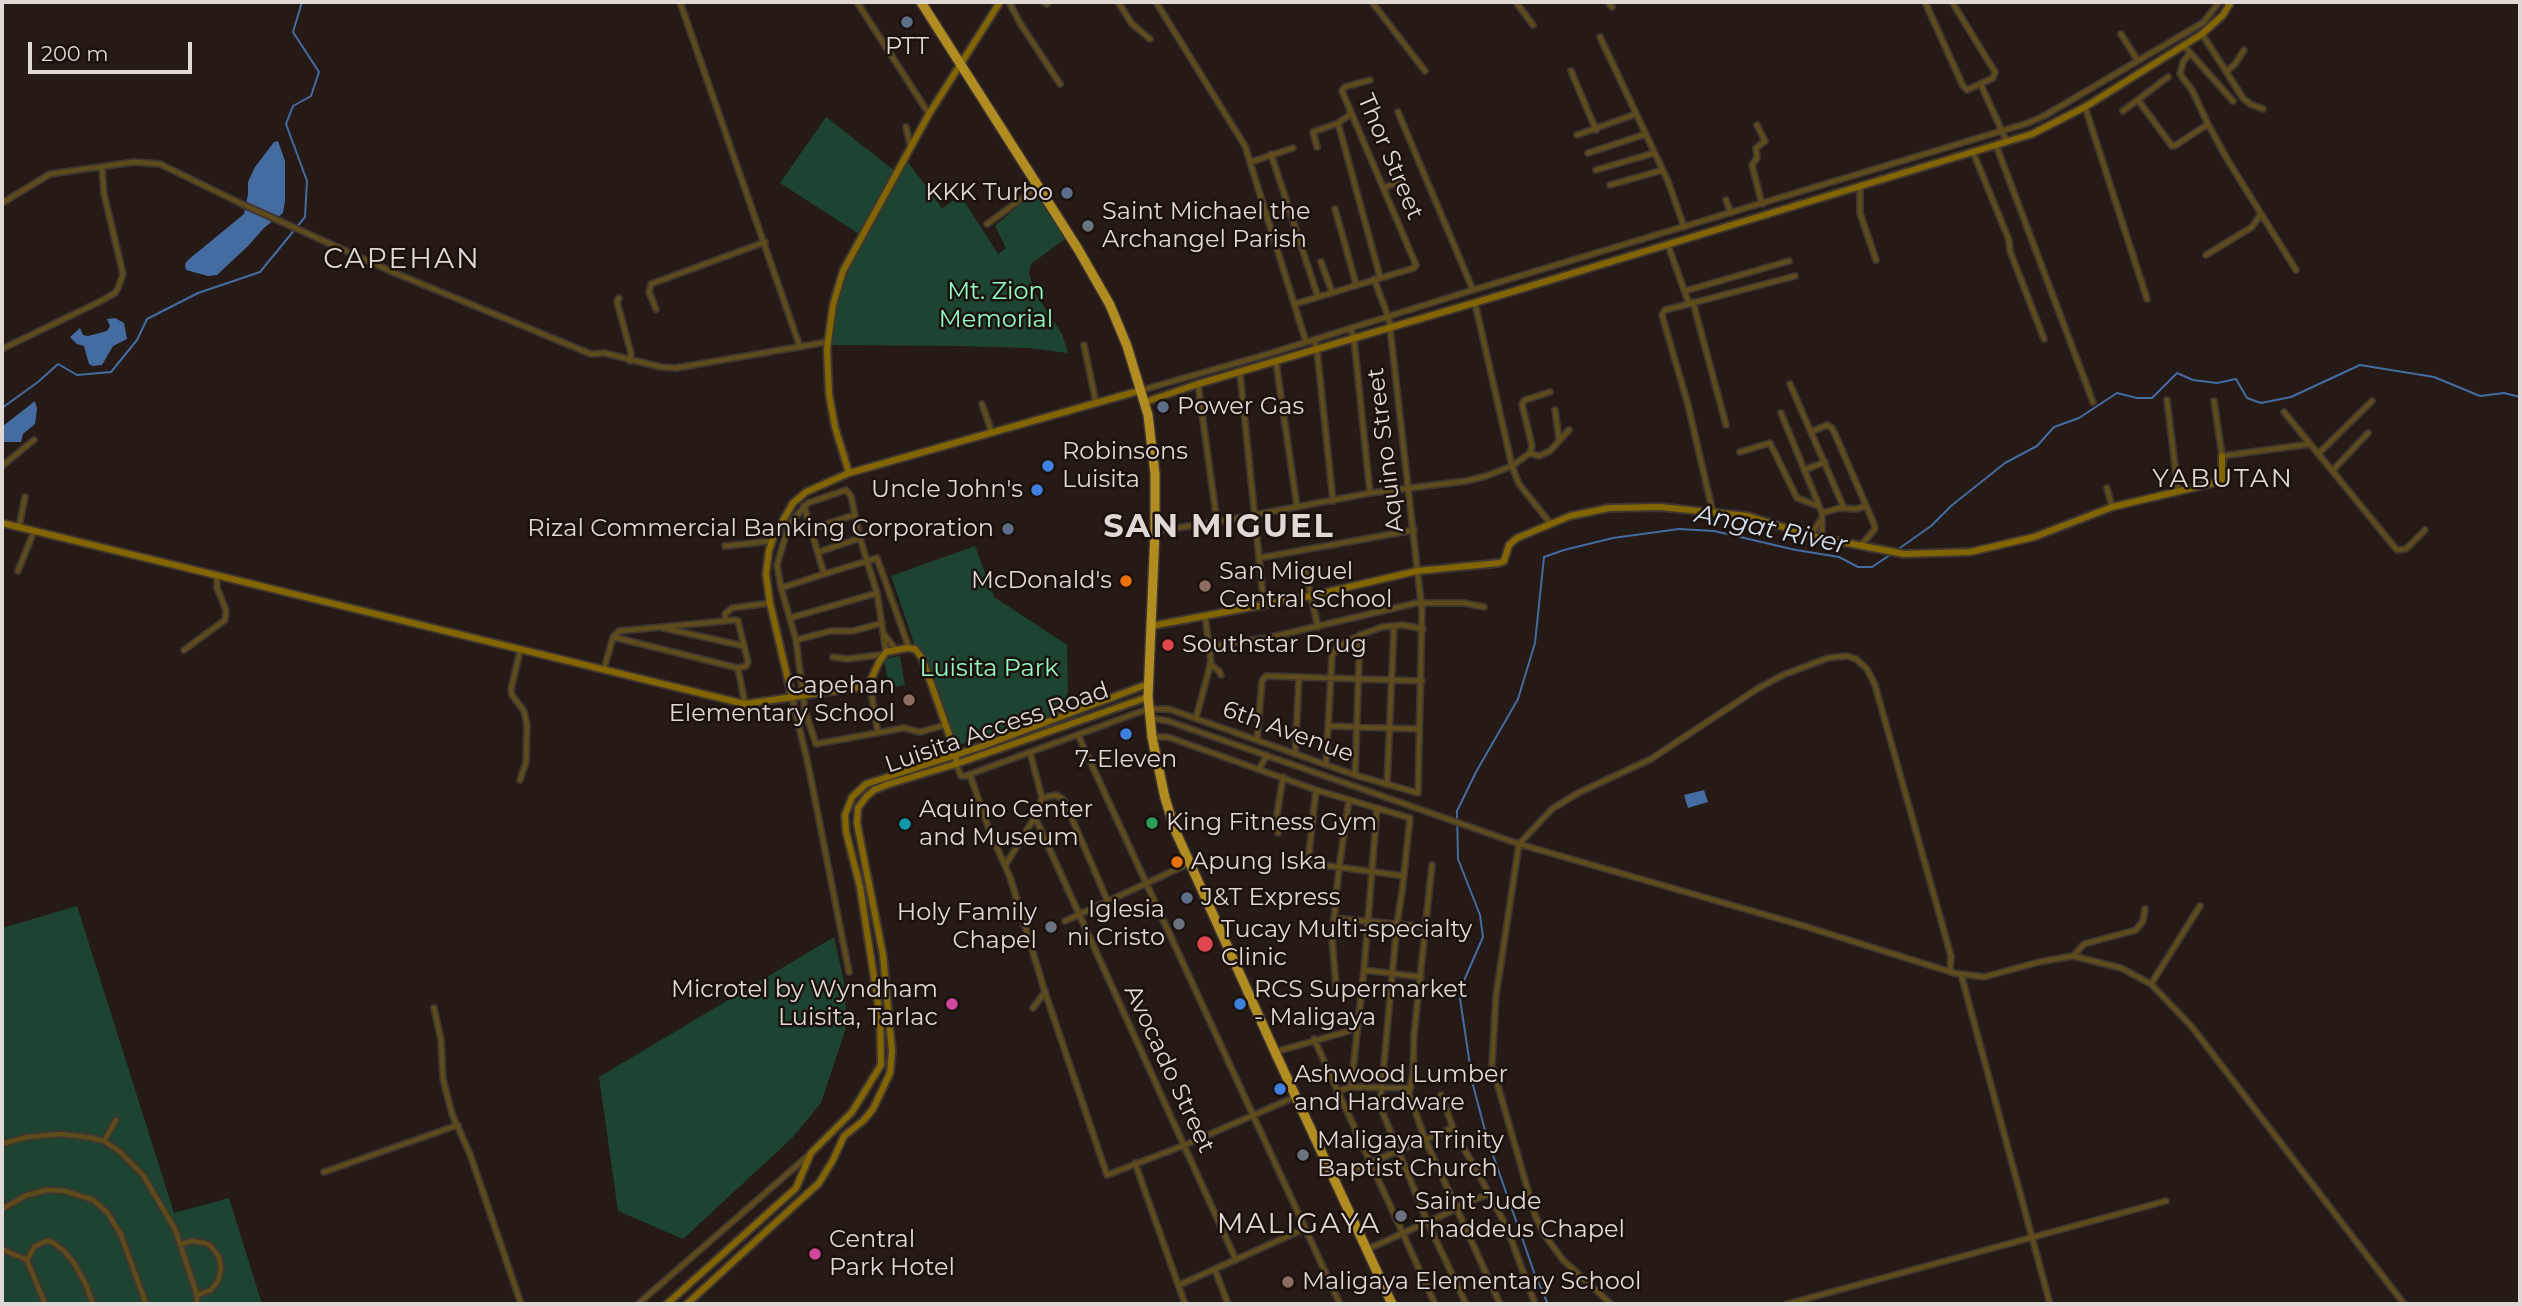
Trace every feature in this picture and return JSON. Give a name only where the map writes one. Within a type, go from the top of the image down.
[{"type":"highway","points":[[920,2],[1088,266],[1110,305],[1127,346],[1143,397],[1154,467],[1155,531],[1148,697],[1152,737],[1165,798],[1175,830],[1392,1304]]},
{"type":"street","points":[[680,2],[800,346]]},
{"type":"street","points":[[857,2],[929,114]]},
{"type":"street","points":[[1009,2],[1060,84]]},
{"type":"street","points":[[1118,2],[1132,24],[1150,39]]},
{"type":"street","points":[[1156,2],[1201,77],[1236,128],[1251,162],[1306,342]]},
{"type":"street","points":[[1372,2],[1424,72]]},
{"type":"street","points":[[1516,2],[1533,25]]},
{"type":"street","points":[[1925,2],[1962,86],[1967,90],[1993,78],[1995,72],[1952,2]]},
{"type":"street","points":[[849,972],[808,764],[770,603],[766,574],[772,541],[793,503],[806,492],[849,473],[1097,403],[1143,397],[1240,373],[1306,342],[1316,345],[1352,329],[1415,319],[1475,303],[1672,242],[1780,204],[1918,162],[2004,132],[2047,121],[2163,51],[2204,22],[2218,2]]},
{"type":"street","points":[[1143,397],[1316,345],[1354,337],[1412,310],[1731,213],[1762,204],[1780,204],[1860,186],[1885,172],[1918,162],[1996,145],[2085,107],[2138,61],[2183,46],[2202,34],[2223,15],[2231,2]]},
{"type":"street","points":[[849,473],[835,427],[829,394],[827,342],[842,271],[929,114],[996,4]]},
{"type":"street","points":[[2121,34],[2138,61]]},
{"type":"street","points":[[2202,34],[2243,98],[2263,109]]},
{"type":"street","points":[[1600,37],[1663,170],[1684,227]]},
{"type":"street","points":[[2183,46],[2233,102]]},
{"type":"street","points":[[2227,71],[2244,50]]},
{"type":"street","points":[[2190,53],[2179,71],[2296,270]]},
{"type":"street","points":[[1571,71],[1596,130]]},
{"type":"street","points":[[2123,111],[2168,77]]},
{"type":"street","name":"Thor Street","points":[[1370,80],[1343,89],[1351,114],[1416,265],[1414,268],[1380,277]]},
{"type":"street","points":[[1982,85],[2007,140]]},
{"type":"street","points":[[2138,100],[2172,146],[2208,124]]},
{"type":"street","points":[[2085,107],[2147,299]]},
{"type":"street","points":[[1398,112],[1473,290]]},
{"type":"street","points":[[1317,147],[1313,132],[1338,123],[1351,114]]},
{"type":"street","points":[[1577,135],[1636,114]]},
{"type":"street","points":[[1294,304],[1380,277],[1338,123]]},
{"type":"street","points":[[1757,125],[1765,141],[1756,148],[1757,158],[1752,165],[1762,204]]},
{"type":"street","points":[[906,127],[911,149]]},
{"type":"street","points":[[1588,153],[1646,134]]},
{"type":"street","points":[[1996,145],[2093,402]]},
{"type":"street","points":[[1251,162],[1293,148]]},
{"type":"street","points":[[1973,152],[2044,339]]},
{"type":"street","points":[[1596,170],[1654,153]]},
{"type":"street","points":[[1271,154],[1318,297]]},
{"type":"street","points":[[2,203],[50,174],[134,162],[160,164],[283,222],[521,327],[591,354],[604,354],[676,368],[827,342]]},
{"type":"street","points":[[2,349],[103,300],[118,288],[123,274],[104,194],[102,167]]},
{"type":"street","points":[[1610,185],[1663,170]]},
{"type":"street","points":[[1384,188],[1400,181]]},
{"type":"street","points":[[987,224],[1038,186]]},
{"type":"street","points":[[1860,186],[1860,213],[1876,260]]},
{"type":"street","points":[[1726,200],[1731,213]]},
{"type":"street","points":[[1335,209],[1356,284]]},
{"type":"street","points":[[2206,255],[2252,227],[2261,214]]},
{"type":"street","points":[[1672,232],[1672,242],[1685,291],[1691,303],[1727,425]]},
{"type":"street","points":[[656,309],[649,292],[651,284],[765,242]]},
{"type":"street","points":[[1685,291],[1789,261]]},
{"type":"street","points":[[1321,262],[1332,292]]},
{"type":"street","points":[[1713,513],[1688,405],[1662,315],[1665,310],[1796,276]]},
{"type":"street","name":"Aquino Street","points":[[1374,279],[1389,322],[1423,629],[1418,792],[1414,794]]},
{"type":"street","points":[[619,298],[617,302],[631,353],[630,361]]},
{"type":"street","points":[[1475,303],[1511,466],[1519,484],[1550,523]]},
{"type":"street","points":[[1412,310],[1415,319]]},
{"type":"street","points":[[1352,329],[1370,493]]},
{"type":"street","points":[[1084,345],[1097,403]]},
{"type":"street","points":[[1316,345],[1333,500]]},
{"type":"street","points":[[1270,359],[1297,507]]},
{"type":"street","points":[[1240,373],[1264,606]]},
{"type":"street","points":[[1198,384],[1217,522]]},
{"type":"street","points":[[1790,384],[1844,508]]},
{"type":"street","points":[[1155,531],[1370,493],[1476,479],[1511,466],[1530,453],[1532,446],[1522,404],[1525,400],[1550,392]]},
{"type":"street","points":[[2167,400],[2178,492]]},
{"type":"street","points":[[1151,626],[1264,606],[1417,571],[1499,563],[1507,557],[1511,541],[1550,523],[1609,508],[1660,508],[1757,517],[1811,536],[1896,552],[1957,554],[2000,546],[2052,531],[2112,507],[2222,481],[2222,456],[2214,401]]},
{"type":"street","points":[[2319,453],[2372,401]]},
{"type":"street","points":[[982,404],[992,433]]},
{"type":"street","points":[[1555,410],[1559,440]]},
{"type":"street","points":[[2284,412],[2397,550],[2406,549],[2425,530]]},
{"type":"street","points":[[1781,413],[1819,506],[1822,538]]},
{"type":"street","points":[[1811,432],[1825,426],[1832,428],[1875,528],[1861,545]]},
{"type":"street","points":[[1530,453],[1539,456],[1550,451],[1569,430]]},
{"type":"street","points":[[2333,471],[2368,433]]},
{"type":"street","points":[[2,466],[34,440]]},
{"type":"street","points":[[1740,452],[1770,443],[1797,498],[1819,506]]},
{"type":"street","points":[[2222,456],[2311,443]]},
{"type":"street","points":[[1804,470],[1825,462]]},
{"type":"street","points":[[2107,488],[2112,507]]},
{"type":"street","points":[[878,733],[870,685],[884,655],[884,633],[877,593],[850,496],[846,490],[803,505],[789,524],[777,565],[796,640],[805,711],[816,744],[878,733],[904,728],[920,732],[946,725]]},
{"type":"street","points":[[19,527],[25,497]]},
{"type":"street","points":[[803,505],[824,574]]},
{"type":"street","points":[[1811,536],[1821,516],[1844,508],[1866,506]]},
{"type":"street","points":[[811,530],[854,515]]},
{"type":"street","points":[[2,523],[745,704],[870,685]]},
{"type":"street","points":[[1259,558],[1414,530]]},
{"type":"street","points":[[18,571],[34,531]]},
{"type":"street","points":[[819,552],[860,538]]},
{"type":"street","points":[[725,546],[772,541]]},
{"type":"street","points":[[781,588],[877,558],[909,648]]},
{"type":"street","points":[[1305,570],[1318,627]]},
{"type":"street","points":[[184,650],[225,620],[226,610],[217,588],[216,576]]},
{"type":"street","points":[[790,618],[877,593]]},
{"type":"street","points":[[726,621],[725,614],[732,608],[770,603]]},
{"type":"street","points":[[1209,646],[1267,638],[1420,603],[1464,603],[1484,607]]},
{"type":"street","points":[[1196,718],[1210,664],[1205,616]]},
{"type":"street","points":[[604,670],[613,637],[623,630],[726,621],[738,621],[748,662],[746,666],[738,668],[613,637]]},
{"type":"street","points":[[796,640],[831,631],[853,631],[882,623]]},
{"type":"street","points":[[1387,785],[1394,626]]},
{"type":"street","points":[[658,627],[744,646]]},
{"type":"street","points":[[1326,764],[1332,656],[1337,647],[1382,627],[1423,629]]},
{"type":"street","points":[[884,633],[896,650]]},
{"type":"street","points":[[1355,775],[1360,635]]},
{"type":"street","points":[[833,657],[847,659],[915,649],[922,658],[962,776],[1149,713],[1519,844],[1961,974],[1984,977],[2073,956],[2121,968],[2151,984],[2206,1044],[2404,1304]]},
{"type":"street","points":[[520,651],[511,689],[512,695],[524,711],[527,725],[526,762],[520,780]]},
{"type":"street","points":[[1611,1304],[1563,1260],[1544,1234],[1535,1215],[1492,1065],[1496,996],[1519,844],[1559,803],[1651,759],[1757,689],[1828,657],[1847,656],[1863,664],[1875,685],[1951,956],[1950,971]]},
{"type":"street","points":[[1210,664],[1221,675]]},
{"type":"street","points":[[738,668],[745,704]]},
{"type":"street","points":[[1257,739],[1263,678],[1268,676],[1422,681]]},
{"type":"street","points":[[1295,754],[1299,677]]},
{"type":"street","name":"Luisita Access Road","points":[[667,1304],[790,1194],[799,1183],[811,1153],[852,1112],[879,1069],[882,1059],[880,1016],[860,887],[846,832],[845,815],[852,797],[866,784],[1148,684]]},
{"type":"street","name":"Luisita Access Road","points":[[687,1304],[818,1183],[844,1136],[864,1120],[880,1099],[892,1062],[890,1016],[883,955],[857,815],[866,797],[874,790],[1148,697]]},
{"type":"street","name":"6th Avenue","points":[[1149,713],[1168,709],[1414,794]]},
{"type":"street","points":[[1328,726],[1419,729]]},
{"type":"street","points":[[1078,735],[1340,1304]]},
{"type":"street","points":[[1152,737],[1168,737],[1316,790],[1410,818],[1380,1106],[1427,1221],[1466,1304]]},
{"type":"street","points":[[1005,865],[1035,817],[1042,798],[1030,752]]},
{"type":"street","points":[[1259,769],[1267,755]]},
{"type":"street","points":[[970,775],[1005,865],[1107,1175],[1185,1145],[1295,1097]]},
{"type":"street","points":[[1278,833],[1277,814],[1283,778]]},
{"type":"street","points":[[1316,790],[1307,860],[1311,864],[1404,876]]},
{"type":"street","points":[[1042,798],[1056,795],[1064,800],[1108,902]]},
{"type":"street","points":[[1336,987],[1332,955],[1334,918],[1349,800]]},
{"type":"street","points":[[1351,1087],[1364,971],[1377,808]]},
{"type":"street","name":"Avocado Street","points":[[1035,817],[1236,1260]]},
{"type":"street","points":[[1065,921],[1190,863]]},
{"type":"street","points":[[1432,866],[1414,1035],[1413,1073],[1409,1088],[1411,1101],[1425,1139],[1500,1304]]},
{"type":"street","points":[[2151,984],[2200,906]]},
{"type":"street","points":[[2073,956],[2084,944],[2136,930],[2143,921],[2145,909]]},
{"type":"street","points":[[1334,918],[1427,927]]},
{"type":"street","points":[[1364,971],[1421,977]]},
{"type":"street","points":[[1961,974],[2050,1304]]},
{"type":"street","points":[[1033,1008],[1045,992]]},
{"type":"street","points":[[435,1008],[441,1040],[443,1079],[452,1114],[521,1304]]},
{"type":"street","points":[[1275,1052],[1356,1029]]},
{"type":"street","points":[[1314,1039],[1435,1304]]},
{"type":"street","points":[[1337,1091],[1351,1087],[1409,1088]]},
{"type":"street","points":[[1441,1095],[1452,1128],[1515,1246],[1535,1304]]},
{"type":"street","points":[[104,1141],[116,1120]]},
{"type":"street","points":[[324,1172],[458,1125]]},
{"type":"street","points":[[1333,1178],[1452,1128]]},
{"type":"street","points":[[2,1144],[61,1134],[79,1135],[104,1141],[119,1151],[143,1175],[172,1222],[197,1295],[197,1304]]},
{"type":"street","points":[[638,1304],[811,1153]]},
{"type":"street","points":[[1135,1163],[1185,1304]]},
{"type":"street","points":[[2,1209],[27,1195],[47,1191],[65,1191],[93,1200],[107,1212],[121,1235],[146,1304]]},
{"type":"street","points":[[1366,1250],[1489,1194]]},
{"type":"street","points":[[1787,1304],[2166,1201]]},
{"type":"street","points":[[1178,1285],[1304,1229]]},
{"type":"street","points":[[27,1260],[34,1247],[46,1241],[52,1242],[65,1251],[74,1264],[86,1284],[93,1304]]},
{"type":"street","points":[[181,1244],[193,1241],[205,1243],[211,1246],[219,1257],[221,1269],[218,1281],[211,1290],[197,1295]]},
{"type":"street","points":[[2,1250],[27,1260],[45,1304]]},
{"type":"street","points":[[1215,1270],[1227,1304]]},
{"type":"green space","points":[[826,117],[895,171],[859,234],[780,183]]},
{"type":"green space","name":"Mt. Zion Memorial","points":[[907,161],[942,208],[961,196],[998,254],[1006,248],[995,226],[1035,191],[1065,239],[1031,264],[1029,273],[1035,293],[1062,334],[1068,353],[1028,348],[831,345],[836,306],[856,251]]},
{"type":"green space","name":"Luisita Park","points":[[975,546],[994,597],[1067,645],[1068,690],[1064,711],[950,748],[891,576]]},
{"type":"green space","points":[[900,656],[905,685],[889,688],[884,659]]},
{"type":"green space","points":[[77,906],[174,1213],[229,1198],[262,1304],[2,1304],[2,928]]},
{"type":"green space","points":[[834,937],[844,982],[847,1025],[821,1103],[792,1138],[683,1239],[618,1211],[599,1077]]},
{"type":"water","points":[[278,141],[285,161],[283,213],[217,275],[208,276],[186,270],[185,264],[188,260],[244,214],[248,182],[255,167],[274,142]]},
{"type":"water","points":[[115,318],[124,323],[127,339],[113,346],[102,365],[92,366],[84,346],[77,344],[70,337],[80,328],[83,335],[88,336],[107,331],[110,326],[107,319]]},
{"type":"water","points":[[35,401],[35,424],[23,434],[21,442],[2,442],[3,426]]},
{"type":"water","points":[[1704,790],[1708,802],[1688,808],[1684,795]]},
{"type":"waterway","points":[[2,408],[58,364],[77,375],[111,372],[137,340],[147,319],[198,293],[260,272],[305,217],[307,181],[286,124],[293,106],[311,96],[319,72],[293,32],[302,2]]},
{"type":"waterway","name":"Angat River","points":[[1897,550],[1931,526],[1951,506],[2005,463],[2037,446],[2054,427],[2079,418],[2117,393],[2137,398],[2152,398],[2177,373],[2193,380],[2217,383],[2236,379],[2247,398],[2261,403],[2291,397],[2360,365],[2434,377],[2480,396],[2504,393],[2520,397]]},
{"type":"waterway","name":"Angat River","points":[[1548,1304],[1535,1275],[1487,1138],[1473,1085],[1459,992],[1483,937],[1480,915],[1458,859],[1457,811],[1518,699],[1535,643],[1544,557],[1613,538],[1679,529],[1714,531],[1839,557],[1858,567],[1872,567],[1893,553]]},
{"type":"place","name":"PTT","points":[[907,22]]},
{"type":"place","name":"KKK Turbo","points":[[1067,193]]},
{"type":"place","name":"Saint Michael the Archangel Parish","points":[[1088,226]]},
{"type":"place","name":"Power Gas","points":[[1163,407]]},
{"type":"place","name":"Robinsons Luisita","points":[[1048,466]]},
{"type":"place","name":"Uncle John's","points":[[1037,490]]},
{"type":"place","name":"Rizal Commercial Banking Corporation","points":[[1008,529]]},
{"type":"place","name":"McDonald's","points":[[1126,581]]},
{"type":"place","name":"San Miguel Central School","points":[[1205,586]]},
{"type":"place","name":"Southstar Drug","points":[[1168,645]]},
{"type":"place","name":"Capehan Elementary School","points":[[909,700]]},
{"type":"place","name":"7-Eleven","points":[[1126,734]]},
{"type":"place","name":"King Fitness Gym","points":[[1152,823]]},
{"type":"place","name":"Aquino Center and Museum","points":[[905,824]]},
{"type":"place","name":"Apung Iska","points":[[1177,862]]},
{"type":"place","name":"J&T Express","points":[[1187,898]]},
{"type":"place","name":"Iglesia ni Cristo","points":[[1179,924]]},
{"type":"place","name":"Holy Family Chapel","points":[[1051,927]]},
{"type":"place","name":"Tucay Multi-specialty Clinic","points":[[1205,944]]},
{"type":"place","name":"Microtel by Wyndham Luisita, Tarlac","points":[[952,1004]]},
{"type":"place","name":"RCS Supermarket - Maligaya","points":[[1240,1004]]},
{"type":"place","name":"Ashwood Lumber and Hardware","points":[[1280,1089]]},
{"type":"place","name":"Maligaya Trinity Baptist Church","points":[[1303,1155]]},
{"type":"place","name":"Saint Jude Thaddeus Chapel","points":[[1401,1216]]},
{"type":"place","name":"Central Park Hotel","points":[[815,1254]]},
{"type":"place","name":"Maligaya Elementary School","points":[[1288,1282]]},
{"type":"district","name":"CAPEHAN","points":[[402,260]]},
{"type":"district","name":"YABUTAN","points":[[2223,479]]},
{"type":"district","name":"SAN MIGUEL","points":[[1219,528]]},
{"type":"district","name":"MALIGAYA","points":[[1299,1225]]}]
